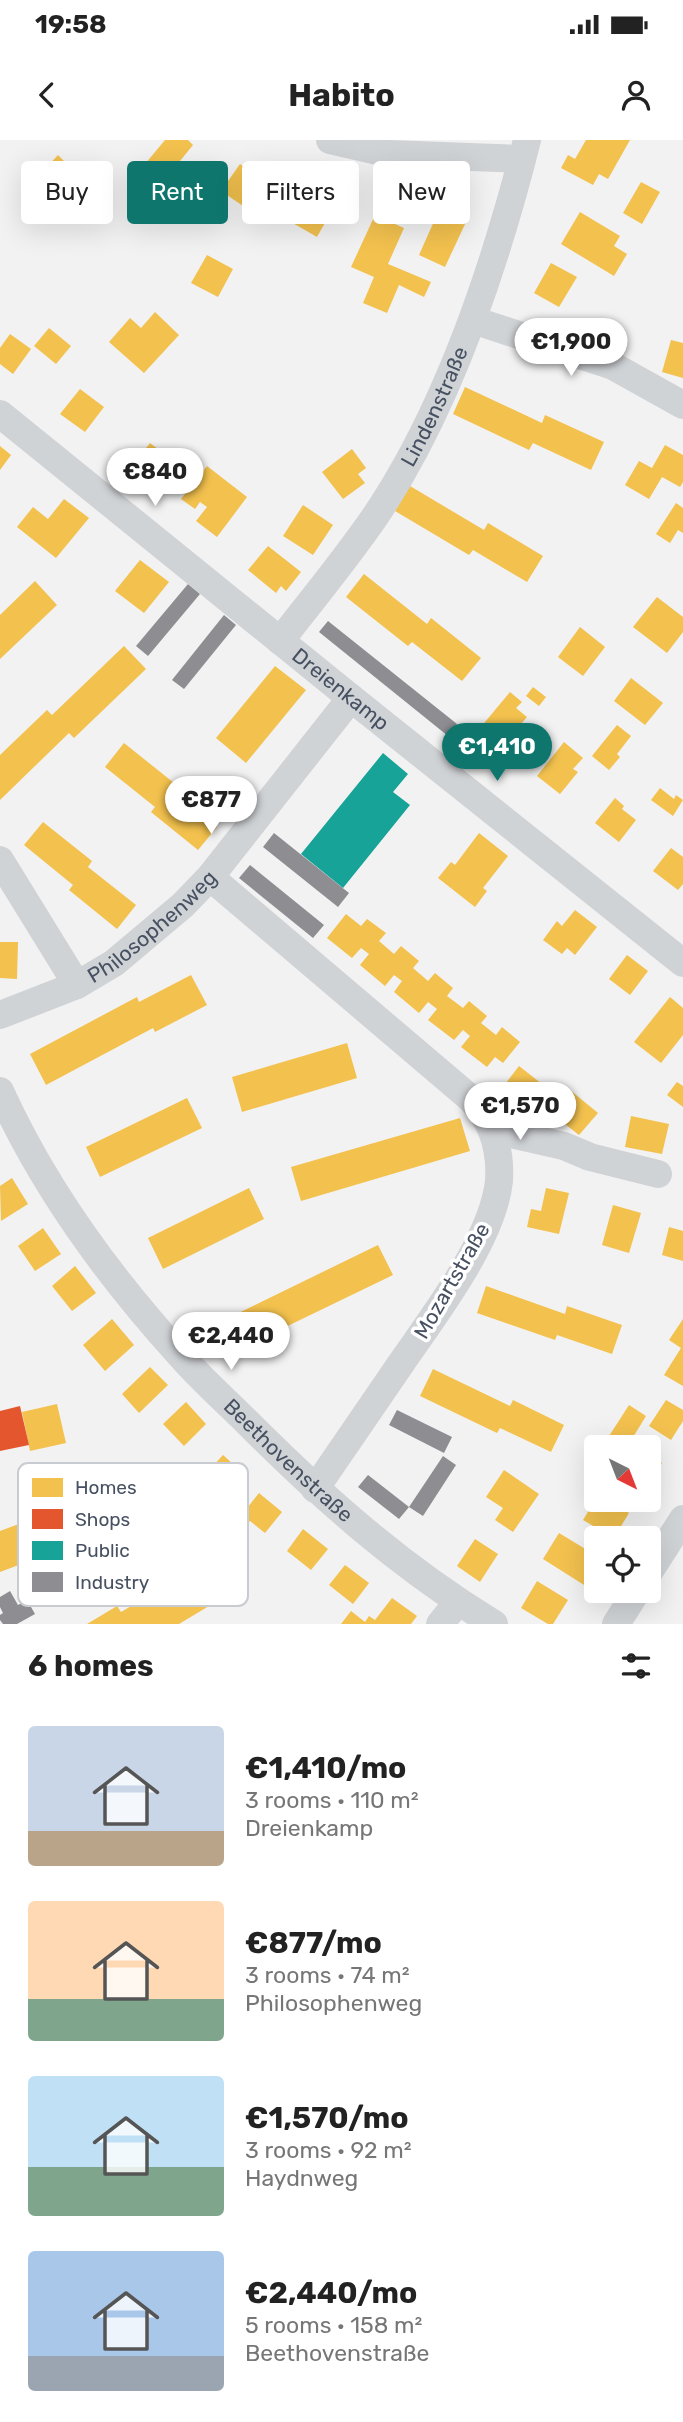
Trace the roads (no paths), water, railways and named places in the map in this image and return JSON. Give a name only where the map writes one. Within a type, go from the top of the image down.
[{"type":"street","points":[[330,140],[391,154],[524,150]]},
{"type":"street","name":"Lindenstraße","points":[[280,641],[375,517],[442,394],[473,320],[524,150]]},
{"type":"street","points":[[473,320],[613,366],[683,405]]},
{"type":"street","name":"Dreienkamp","points":[[0,414],[683,963]]},
{"type":"street","name":"Philosophenweg","points":[[0,1015],[77,985],[114,964],[183,905],[210,877],[351,698]]},
{"type":"street","points":[[0,860],[77,985]]},
{"type":"street","name":"Mozartstraße","points":[[210,877],[470,1098],[480,1108],[493,1130],[498,1157],[499,1181],[489,1217],[477,1245],[436,1313],[315,1489]]},
{"type":"street","name":"Beethovenstraße","points":[[0,1091],[20,1135],[52,1189],[132,1300],[182,1358],[315,1489],[393,1554],[458,1602],[494,1624]]},
{"type":"street","points":[[493,1130],[564,1146],[590,1157],[658,1174]]},
{"type":"street","points":[[661,1553],[683,1519]]},
{"type":"street","points":[[440,1624],[458,1602]]},
{"type":"street","points":[[616,1624],[629,1603]]}]
